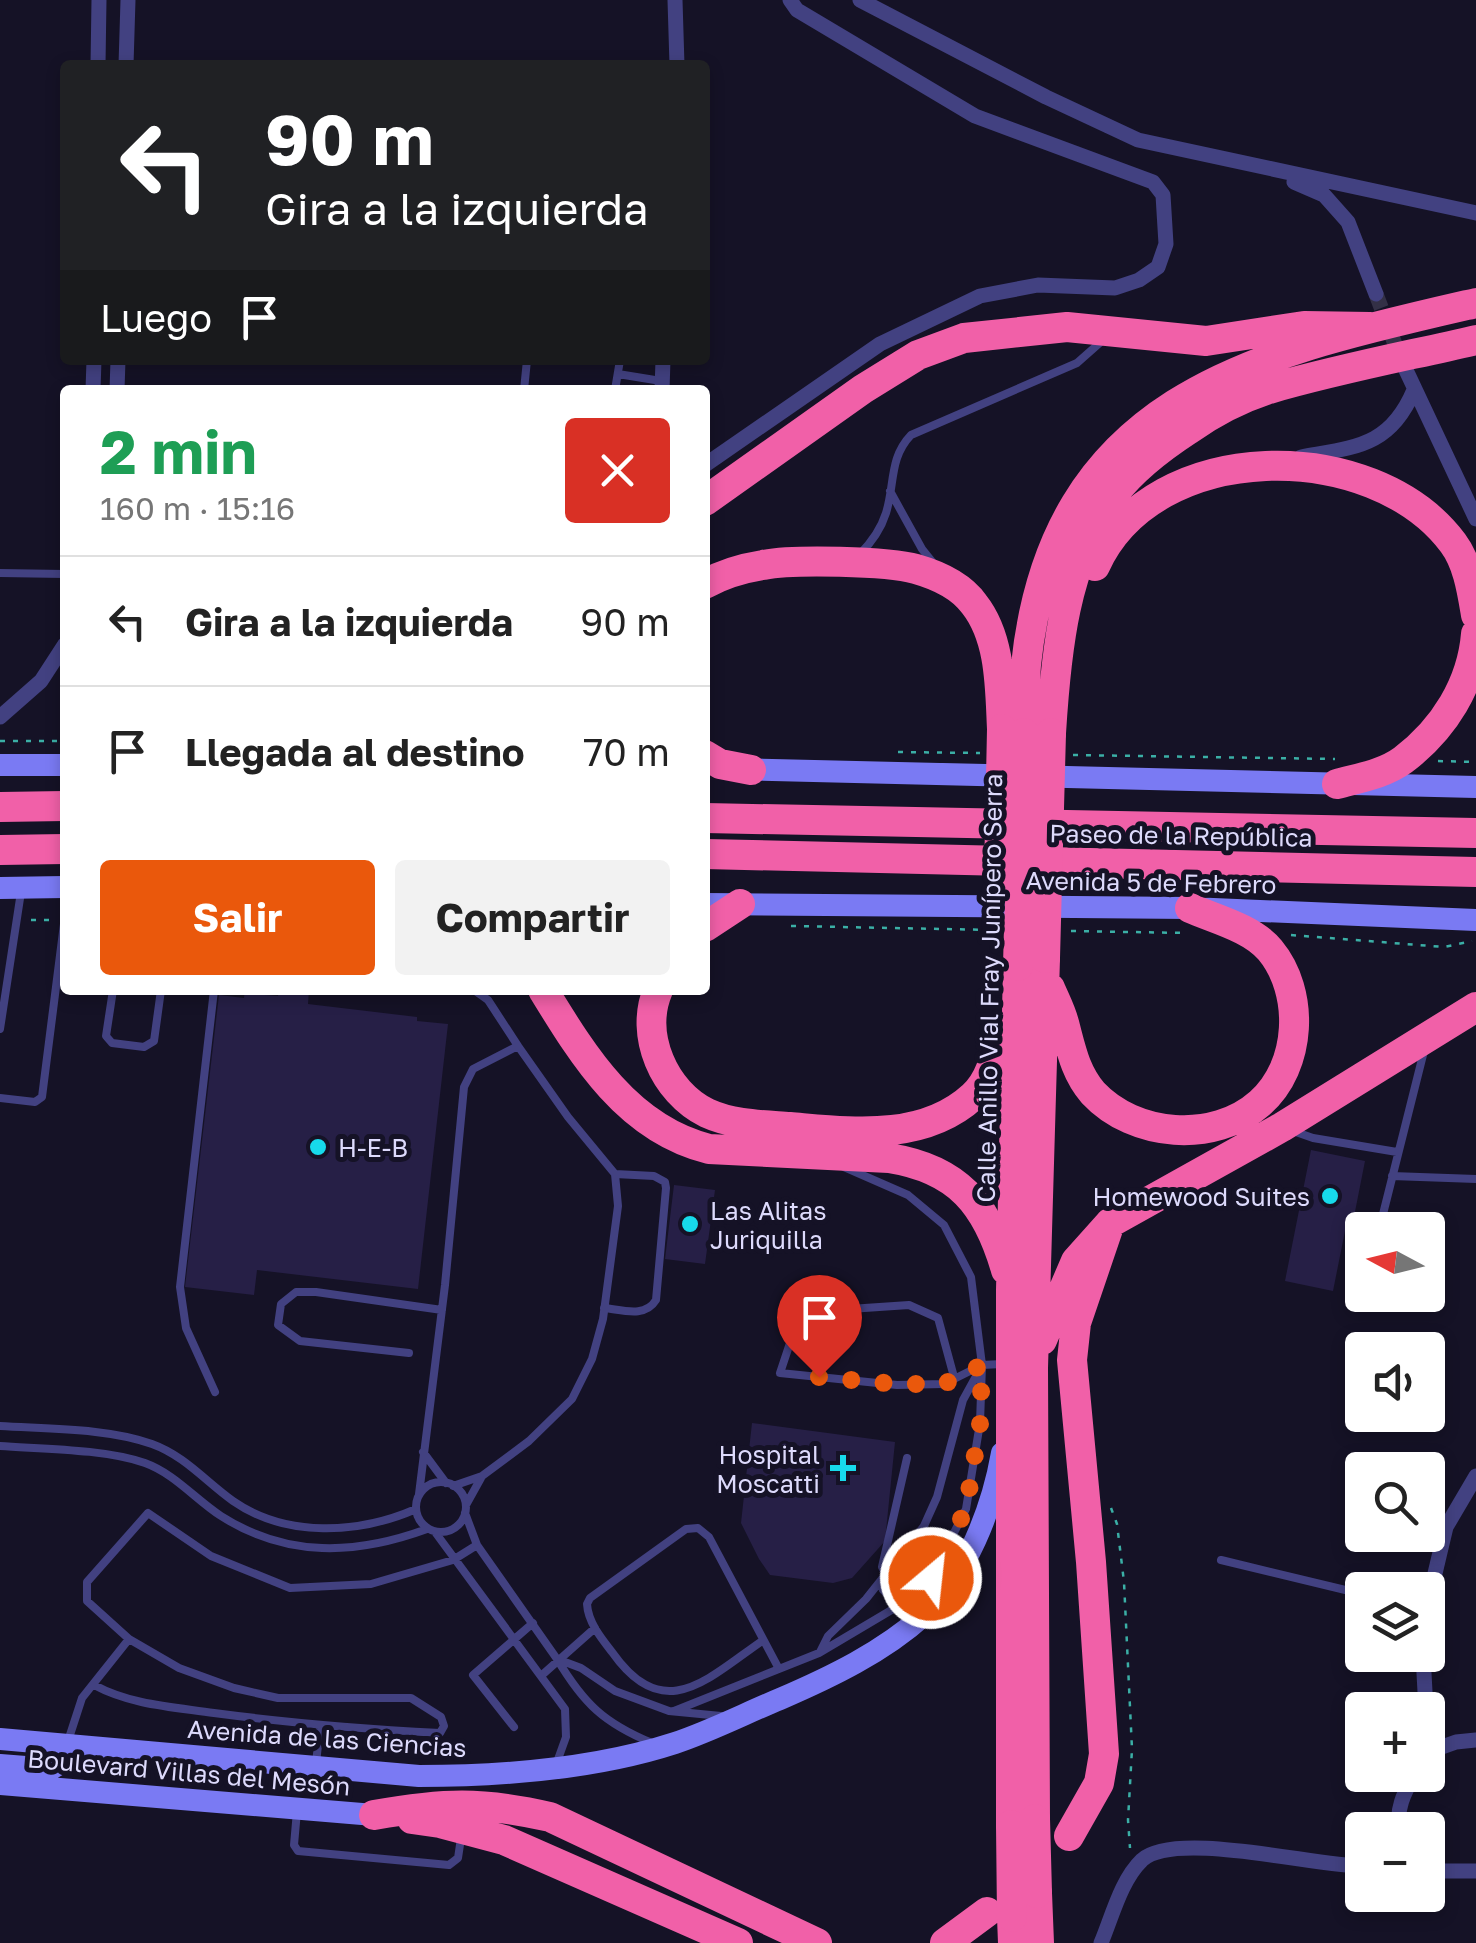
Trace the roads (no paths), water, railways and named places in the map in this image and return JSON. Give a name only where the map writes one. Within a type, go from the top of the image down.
[{"type":"highway","name":"Calle Anillo Vial Fray Junípero Serra","points":[[1004,1924],[1023,1822],[1009,1366],[1032,959],[1026,664],[1046,568],[1068,518],[1099,470],[1177,400],[1224,375],[1309,344],[1476,304]]},
{"type":"highway","points":[[710,498],[863,389],[918,355],[964,338],[1066,327],[1206,340],[1304,326],[1370,327]]},
{"type":"highway","name":"Calle Anillo Vial Fray Junípero Serra","points":[[1025,741],[1056,656],[1070,593],[1087,544],[1114,494],[1161,448],[1209,416],[1266,390],[1476,340]]},
{"type":"highway","points":[[1056,656],[1100,556],[1130,514],[1154,496],[1203,474],[1268,467],[1312,468],[1356,476],[1390,489],[1428,515],[1456,545],[1470,580],[1476,615]]},
{"type":"highway","points":[[656,995],[650,1034],[662,1068],[680,1093],[705,1112],[734,1122],[868,1133],[921,1124],[946,1114],[975,1094],[993,1065],[1000,1034],[1032,959],[1025,741],[1000,680],[992,637],[974,604],[948,580],[913,568],[710,558]]},
{"type":"highway","points":[[710,582],[765,564]]},
{"type":"highway","points":[[1340,772],[1378,773],[1402,760],[1430,734],[1456,702],[1474,661],[1476,634]]},
{"type":"highway","points":[[710,759],[751,770]]},
{"type":"highway","points":[[0,804],[60,806]]},
{"type":"highway","name":"Paseo de la República","points":[[710,818],[1476,833]]},
{"type":"highway","points":[[0,850],[60,849]]},
{"type":"highway","name":"Paseo de la República","points":[[710,854],[1476,872]]},
{"type":"highway","points":[[710,923],[740,904]]},
{"type":"highway","points":[[1032,959],[1064,1020],[1079,1074],[1094,1094],[1128,1120],[1191,1131],[1228,1120],[1260,1103],[1284,1070],[1292,1049],[1293,1000],[1286,977],[1270,949],[1252,935],[1192,921]]},
{"type":"highway","name":"Calle Anillo Vial Fray Junípero Serra","points":[[1032,959],[1009,1366],[1023,1822],[1037,1893],[1039,1943]]},
{"type":"highway","points":[[546,995],[615,1094],[638,1116],[685,1143],[709,1149],[918,1163],[939,1171],[980,1208],[999,1246],[1012,1290]]},
{"type":"highway","points":[[1009,1366],[1050,1316],[1076,1261],[1110,1223],[1282,1127],[1476,1007]]},
{"type":"highway","points":[[1000,1034],[1015,1212]]},
{"type":"highway","points":[[1069,1836],[1099,1783],[1104,1754],[1092,1562],[1072,1360],[1076,1323],[1110,1223]]},
{"type":"highway","points":[[374,1814],[439,1804],[504,1806],[550,1817],[818,1943]]},
{"type":"highway","points":[[374,1814],[440,1823],[504,1840],[738,1943]]},
{"type":"highway","points":[[946,1943],[1004,1924]]},
{"type":"main road","points":[[0,764],[60,765]]},
{"type":"main road","points":[[710,768],[1340,772],[1476,787]]},
{"type":"main road","points":[[11,888],[60,888]]},
{"type":"main road","name":"Avenida 5 de Febrero","points":[[710,904],[1192,921],[1476,920]]},
{"type":"main road","name":"Avenida de las Ciencias","points":[[0,1739],[449,1776],[628,1756],[662,1746],[810,1686],[884,1646],[925,1614],[952,1582],[988,1510],[1000,1470],[1011,1405]]},
{"type":"main road","points":[[0,1765],[51,1769],[58,1765],[66,1746]]},
{"type":"main road","name":"Boulevard Villas del Mesón","points":[[0,1784],[374,1814]]},
{"type":"street","points":[[98,60],[99,0]]},
{"type":"street","points":[[126,60],[128,0]]},
{"type":"street","points":[[675,0],[677,60]]},
{"type":"street","points":[[710,463],[839,371],[896,336],[980,296],[1038,285],[1116,288],[1139,280],[1158,267],[1166,244],[1162,195],[1153,182],[975,116],[796,10],[790,0]]},
{"type":"street","points":[[860,0],[1138,140],[1476,212]]},
{"type":"street","points":[[1270,171],[1324,195],[1348,222],[1376,294]]},
{"type":"street","points":[[1405,368],[1476,519]]},
{"type":"street","points":[[1203,474],[1352,448],[1381,438],[1407,407],[1414,390]]},
{"type":"street","points":[[0,718],[41,681],[60,652]]},
{"type":"street","points":[[1435,1572],[1446,1527],[1476,1476]]},
{"type":"street","points":[[1445,1746],[1476,1740]]},
{"type":"street","points":[[1101,1943],[1128,1880],[1143,1860],[1158,1852],[1192,1847],[1345,1864]]},
{"type":"street","points":[[1445,1871],[1476,1871]]},
{"type":"lane","points":[[848,564],[876,535],[886,514],[895,459],[911,434],[1077,362],[1093,352],[1109,330]]},
{"type":"lane","points":[[616,385],[619,365]]},
{"type":"lane","points":[[618,374],[662,385]]},
{"type":"lane","points":[[890,490],[922,549],[948,580]]},
{"type":"lane","points":[[0,573],[60,574]]},
{"type":"lane","points":[[0,1030],[16,920],[11,888]]},
{"type":"lane","points":[[0,1098],[35,1102],[42,1096],[60,957]]},
{"type":"lane","points":[[112,995],[106,1036],[112,1043],[144,1046],[154,1042],[160,995]]},
{"type":"lane","points":[[213,995],[180,1287],[186,1328],[215,1392]]},
{"type":"lane","points":[[419,1494],[431,1484],[482,1476],[529,1441],[572,1399],[592,1358],[604,1308],[618,1206],[615,1174],[568,1117],[481,995]]},
{"type":"lane","points":[[1383,1212],[1428,1037]]},
{"type":"lane","points":[[518,1046],[473,1070],[464,1087],[442,1310],[416,1510],[565,1708],[566,1738],[556,1766]]},
{"type":"lane","points":[[1282,1127],[1312,1138],[1396,1152]]},
{"type":"lane","points":[[674,1711],[819,1654],[899,1606],[931,1578],[966,1509],[980,1424],[1009,1366],[944,1225],[908,1195],[822,1155]]},
{"type":"lane","points":[[604,1308],[643,1312],[656,1300],[666,1188],[665,1182],[654,1176],[615,1174]]},
{"type":"lane","points":[[1392,1176],[1476,1179]]},
{"type":"lane","points":[[408,1353],[300,1340],[278,1325],[281,1304],[296,1292],[316,1292],[442,1310]]},
{"type":"lane","points":[[954,1377],[938,1318],[909,1305],[820,1311],[791,1340],[780,1366],[780,1374],[944,1384],[954,1377],[1009,1366]]},
{"type":"lane","points":[[819,1654],[828,1636],[886,1575],[924,1526],[937,1497],[963,1400],[1009,1366]]},
{"type":"lane","points":[[0,1426],[146,1442],[191,1464],[233,1501],[261,1516],[290,1524],[336,1530],[384,1523],[416,1510]]},
{"type":"lane","points":[[0,1446],[76,1451],[144,1463],[177,1480],[220,1516],[287,1545],[334,1550],[386,1544],[457,1526],[482,1476]]},
{"type":"lane","points":[[423,1452],[450,1484],[465,1509],[477,1545],[534,1623],[576,1692],[620,1729],[662,1746]]},
{"type":"lane","points":[[886,1575],[882,1567],[907,1458]]},
{"type":"lane","points":[[177,1480],[191,1464]]},
{"type":"lane","points":[[94,1685],[120,1699],[320,1727],[440,1733],[444,1726],[440,1717],[412,1698],[278,1698],[234,1688],[179,1668],[129,1639],[87,1601],[87,1582],[148,1513],[211,1556],[290,1588],[371,1584],[452,1560],[477,1545]]},
{"type":"lane","points":[[287,1545],[290,1524]]},
{"type":"lane","points":[[762,1640],[698,1685],[676,1693],[646,1686],[622,1666],[586,1610],[590,1598],[686,1529],[698,1528],[709,1537],[779,1669]]},
{"type":"lane","points":[[1221,1560],[1345,1590]]},
{"type":"lane","points":[[882,1590],[899,1606]]},
{"type":"lane","points":[[514,1726],[473,1675],[534,1623]]},
{"type":"lane","points":[[542,1675],[595,1628]]},
{"type":"lane","points":[[66,1746],[82,1698],[129,1639]]},
{"type":"lane","points":[[557,1660],[581,1668],[615,1691],[674,1711],[736,1718]]},
{"type":"lane","points":[[316,1768],[320,1727]]},
{"type":"lane","points":[[297,1809],[294,1846],[298,1851],[449,1865],[458,1858],[463,1829]]},
{"type":"tunnel","points":[[1376,294],[1401,360]]},
{"type":"place","name":"H-E-B","points":[[318,1147]]},
{"type":"place","name":"Homewood Suites","points":[[1330,1196]]},
{"type":"place","name":"Las Alitas Juriquilla","points":[[690,1224]]},
{"type":"place","name":"Hospital Moscatti","points":[[843,1468]]}]
